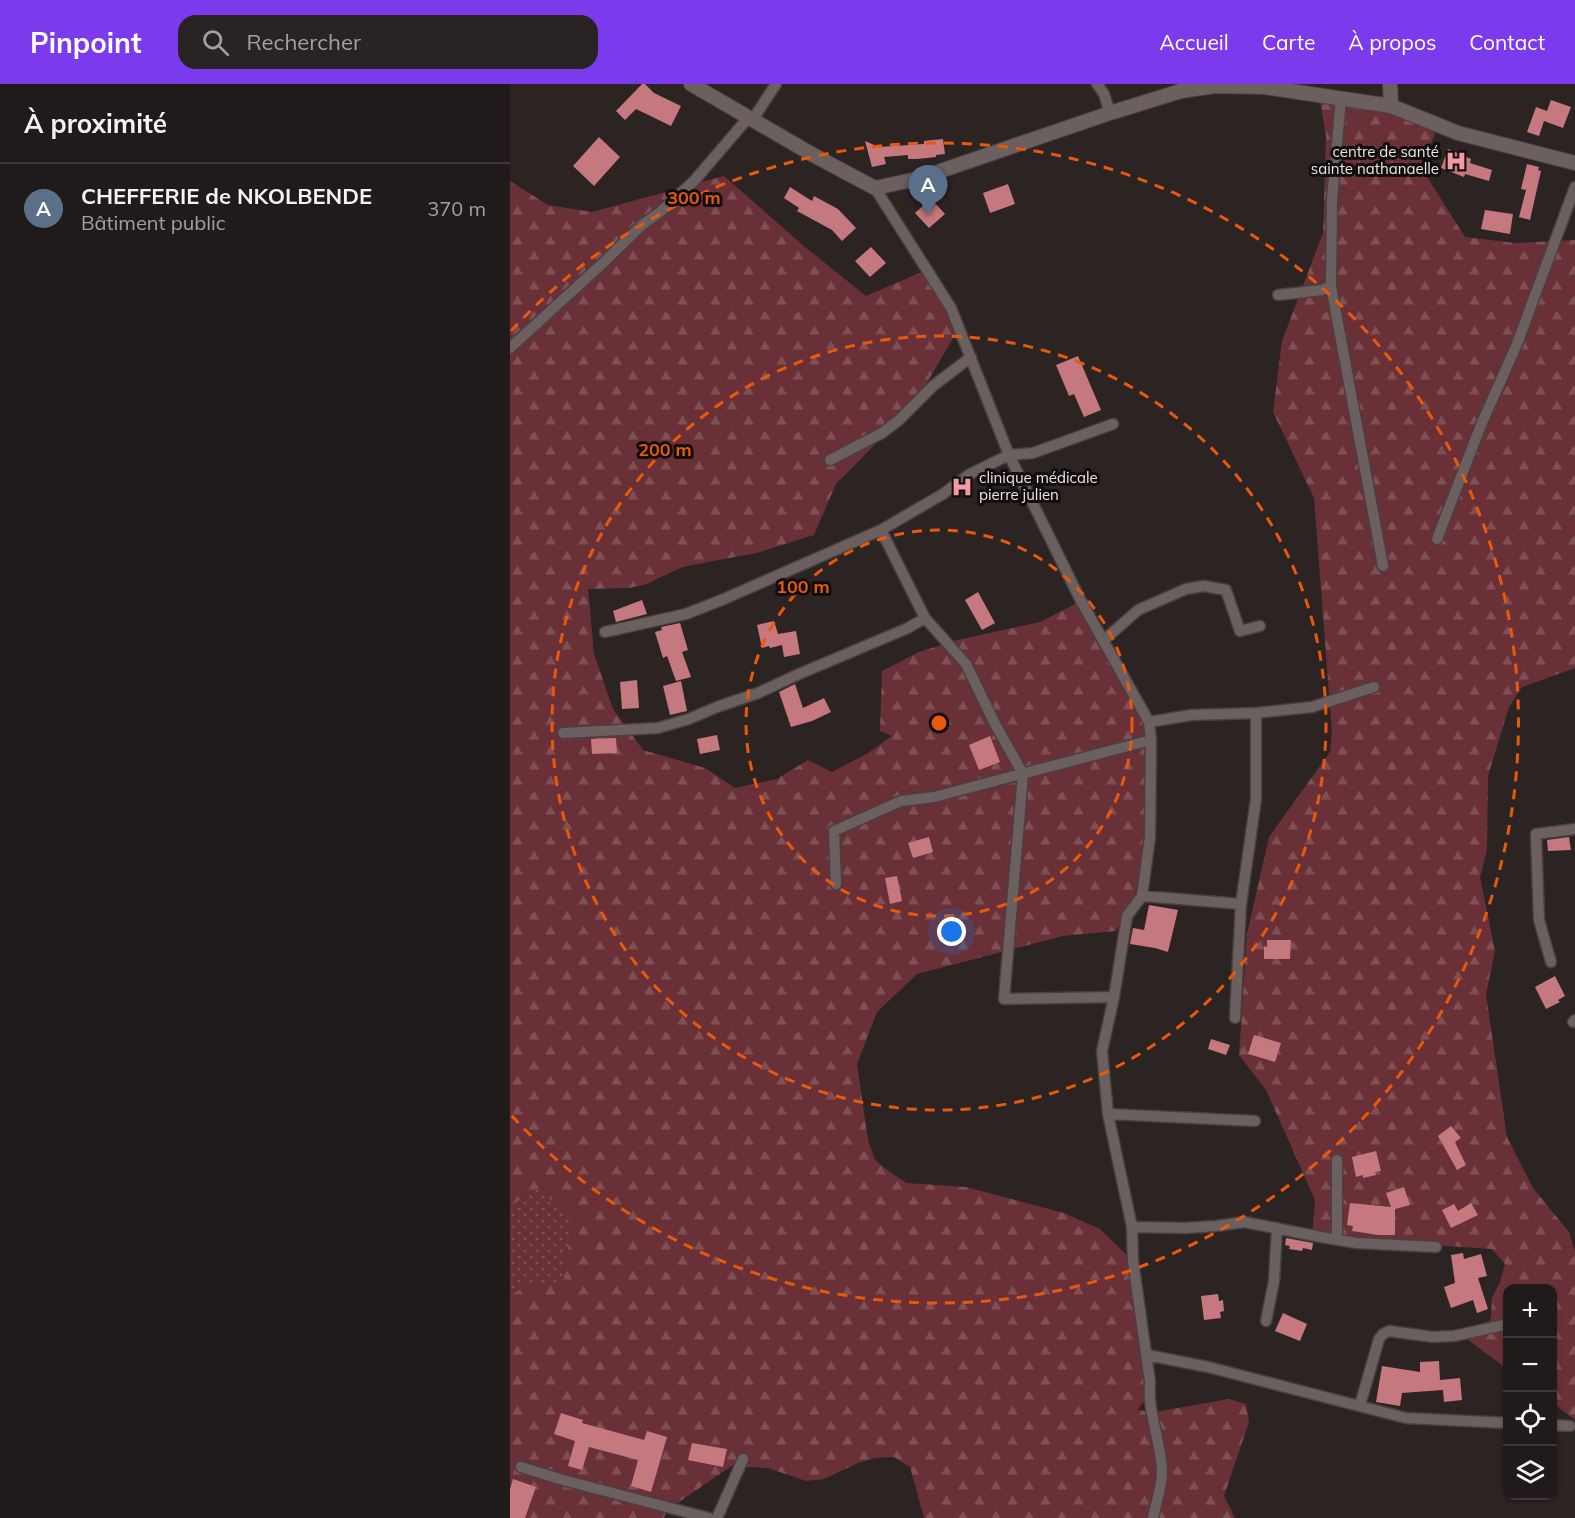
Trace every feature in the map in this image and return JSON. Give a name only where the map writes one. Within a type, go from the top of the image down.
[{"type":"street","points":[[510,348],[642,225],[694,181],[750,118],[776,84]]},
{"type":"street","points":[[1097,84],[1104,94],[1110,113]]},
{"type":"street","points":[[1390,84],[1392,106]]},
{"type":"street","points":[[698,86],[815,156],[875,188],[951,308],[1009,455],[1078,595],[1149,722],[1151,740],[1150,837],[1142,896],[1127,916],[1114,997],[1102,1051],[1108,1114],[1132,1227],[1133,1261],[1147,1355],[1149,1396],[1156,1423],[1162,1473],[1153,1518]]},
{"type":"street","points":[[875,188],[918,179],[1110,113],[1181,92],[1215,86],[1263,86],[1392,106],[1458,133],[1573,158]]},
{"type":"street","points":[[1341,98],[1332,200],[1331,286],[1383,566]]},
{"type":"street","points":[[1437,539],[1481,425],[1517,344],[1575,187]]},
{"type":"street","points":[[1278,295],[1323,290],[1331,286]]},
{"type":"street","points":[[830,460],[890,427],[933,386],[971,357]]},
{"type":"street","points":[[605,632],[686,614],[881,530],[943,494],[970,474],[1009,455],[1033,453],[1113,424]]},
{"type":"street","points":[[881,530],[925,618],[966,664],[994,722],[1023,774],[1004,999],[1114,997]]},
{"type":"street","points":[[1103,641],[1138,610],[1186,589],[1204,585],[1226,590],[1240,630],[1260,626]]},
{"type":"street","points":[[563,733],[658,728],[689,719],[717,706],[758,693],[908,628],[925,618]]},
{"type":"street","points":[[1149,722],[1191,715],[1256,713],[1312,707],[1374,687]]},
{"type":"street","points":[[1235,1018],[1241,904],[1256,799],[1256,713]]},
{"type":"street","points":[[836,884],[834,831],[901,801],[934,797],[1151,740]]},
{"type":"street","points":[[1551,962],[1539,920],[1536,834],[1575,829]]},
{"type":"street","points":[[1142,896],[1241,904]]},
{"type":"street","points":[[1108,1114],[1255,1121]]},
{"type":"street","points":[[1337,1160],[1337,1240]]},
{"type":"street","points":[[1132,1227],[1186,1228],[1244,1222],[1337,1240],[1436,1247]]},
{"type":"street","points":[[1266,1321],[1274,1281],[1277,1228]]},
{"type":"street","points":[[1360,1405],[1379,1339],[1383,1334],[1389,1331],[1454,1336],[1503,1325]]},
{"type":"street","points":[[1147,1355],[1208,1367],[1406,1418],[1503,1424]]},
{"type":"street","points":[[1557,1425],[1570,1426]]},
{"type":"street","points":[[717,1518],[742,1459]]},
{"type":"street","points":[[521,1467],[709,1518]]},
{"type":"green space","points":[[1319,95],[1394,108],[1438,125],[1422,169],[1465,237],[1515,243],[1575,240],[1575,668],[1522,687],[1509,707],[1488,776],[1487,850],[1480,877],[1495,951],[1486,994],[1507,1137],[1533,1188],[1569,1232],[1575,1251],[1575,1420],[1557,1406],[1557,1284],[1503,1284],[1503,1366],[1467,1339],[1484,1334],[1491,1317],[1492,1298],[1505,1264],[1492,1249],[1312,1237],[1315,1200],[1266,1090],[1239,1055],[1247,934],[1269,837],[1330,752],[1332,733],[1314,498],[1273,412],[1282,341],[1323,233],[1326,136]]},
{"type":"green space","points":[[724,176],[805,247],[866,296],[933,267],[962,323],[925,386],[895,424],[836,484],[814,535],[756,553],[682,567],[647,584],[629,588],[588,589],[594,654],[613,709],[643,750],[705,768],[735,788],[777,779],[808,760],[832,772],[868,753],[892,736],[880,731],[882,671],[919,652],[958,640],[1040,622],[1081,601],[1152,728],[1151,827],[1135,895],[1116,931],[1063,936],[917,974],[877,1012],[857,1064],[868,1140],[875,1160],[907,1183],[966,1187],[1064,1213],[1100,1229],[1133,1261],[1149,1396],[1137,1410],[1155,1412],[1229,1399],[1246,1404],[1249,1422],[1224,1496],[1235,1518],[924,1518],[910,1467],[894,1457],[875,1458],[858,1463],[824,1479],[806,1481],[768,1468],[747,1467],[742,1459],[667,1510],[664,1518],[510,1518],[510,1296],[525,1286],[563,1284],[566,1257],[575,1217],[537,1189],[510,1206],[510,181],[548,205],[592,212]]},
{"type":"green space","points":[[537,1189],[575,1216],[566,1257],[563,1285],[525,1286],[510,1296],[510,1206]]},
{"type":"building","points":[[642,84],[654,93],[681,106],[671,126],[636,109],[625,120],[616,111]]},
{"type":"building","points":[[1551,100],[1571,107],[1563,128],[1544,121],[1539,136],[1527,132],[1536,107],[1547,111]]},
{"type":"building","points":[[599,137],[620,157],[594,186],[573,166]]},
{"type":"building","points":[[943,139],[945,154],[917,159],[908,159],[908,155],[884,157],[886,164],[872,167],[865,141],[879,147],[924,144],[924,141]]},
{"type":"building","points":[[1448,149],[1471,159],[1470,163],[1492,170],[1489,181],[1465,174],[1464,177],[1441,168]]},
{"type":"building","points":[[1527,164],[1539,167],[1538,170],[1541,171],[1530,220],[1519,217],[1526,190],[1521,189]]},
{"type":"building","points":[[1008,184],[1015,204],[990,213],[983,193]]},
{"type":"building","points":[[790,187],[812,201],[814,196],[838,209],[856,228],[842,241],[832,230],[797,211],[799,208],[784,198]]},
{"type":"building","points":[[934,202],[945,214],[929,228],[915,213],[924,205],[927,208]]},
{"type":"building","points":[[1485,210],[1513,214],[1510,234],[1481,229]]},
{"type":"building","points":[[871,247],[886,263],[870,277],[855,261]]},
{"type":"building","points":[[1078,356],[1101,410],[1084,417],[1074,394],[1069,396],[1056,365]]},
{"type":"building","points":[[978,592],[995,623],[982,630],[965,600]]},
{"type":"building","points":[[642,600],[647,614],[616,622],[613,611]]},
{"type":"building","points":[[774,621],[778,634],[796,631],[800,654],[784,657],[782,645],[762,648],[757,625]]},
{"type":"building","points":[[680,623],[688,650],[682,652],[691,677],[676,681],[667,656],[663,658],[655,632],[662,630],[661,627]]},
{"type":"building","points":[[637,680],[639,708],[622,709],[620,682]]},
{"type":"building","points":[[681,681],[687,711],[670,715],[663,686]]},
{"type":"building","points":[[795,684],[803,708],[824,698],[831,712],[791,727],[779,692]]},
{"type":"building","points":[[717,735],[720,750],[700,754],[697,739]]},
{"type":"building","points":[[990,736],[1000,762],[979,770],[969,745]]},
{"type":"building","points":[[616,738],[617,753],[592,754],[591,739]]},
{"type":"building","points":[[929,837],[933,852],[913,858],[908,843]]},
{"type":"building","points":[[1569,837],[1571,850],[1548,851],[1547,840]]},
{"type":"building","points":[[897,876],[902,901],[890,904],[885,878]]},
{"type":"building","points":[[1149,905],[1178,910],[1168,952],[1130,944],[1133,928],[1144,930]]},
{"type":"building","points":[[1267,940],[1291,940],[1290,959],[1264,959],[1264,946],[1267,947]]},
{"type":"building","points":[[1555,976],[1565,996],[1558,1000],[1560,1002],[1546,1009],[1535,987]]},
{"type":"building","points":[[1254,1035],[1281,1043],[1275,1062],[1248,1054]]},
{"type":"building","points":[[1211,1039],[1230,1045],[1226,1055],[1208,1049]]},
{"type":"building","points":[[1451,1126],[1461,1138],[1455,1142],[1466,1165],[1457,1170],[1438,1136]]},
{"type":"building","points":[[1376,1151],[1381,1171],[1375,1172],[1376,1175],[1356,1177],[1352,1157]]},
{"type":"building","points":[[1404,1187],[1410,1205],[1395,1209],[1395,1235],[1352,1231],[1353,1226],[1347,1225],[1350,1203],[1391,1207],[1386,1193]]},
{"type":"building","points":[[1471,1203],[1478,1215],[1451,1228],[1442,1210],[1454,1204],[1458,1211]]},
{"type":"building","points":[[1286,1238],[1313,1243],[1312,1250],[1289,1249],[1290,1246],[1285,1245]]},
{"type":"building","points":[[1463,1253],[1464,1259],[1481,1254],[1487,1276],[1478,1278],[1488,1309],[1477,1313],[1473,1300],[1451,1308],[1444,1287],[1455,1283],[1451,1255]]},
{"type":"building","points":[[1218,1294],[1219,1301],[1223,1300],[1224,1311],[1220,1312],[1221,1318],[1204,1320],[1201,1296]]},
{"type":"building","points":[[1283,1313],[1307,1324],[1300,1341],[1275,1331]]},
{"type":"building","points":[[1439,1361],[1440,1380],[1460,1378],[1462,1400],[1444,1402],[1443,1390],[1402,1393],[1400,1406],[1376,1402],[1382,1366],[1420,1372],[1420,1362]]},
{"type":"building","points":[[561,1413],[583,1420],[582,1423],[644,1440],[647,1431],[667,1437],[651,1492],[631,1486],[638,1460],[589,1447],[582,1470],[568,1466],[575,1441],[554,1434]]},
{"type":"building","points":[[692,1443],[727,1449],[723,1467],[688,1460]]},
{"type":"building","points":[[513,1479],[536,1487],[525,1518],[510,1518],[510,1489]]},
{"type":"place","name":"centre de santé sainte nathanaelle","points":[[1456,161]]},
{"type":"place","name":"CHEFFERIE de NKOLBENDE","points":[[928,215]]},
{"type":"place","name":"clinique médicale pierre julien","points":[[962,487]]}]
